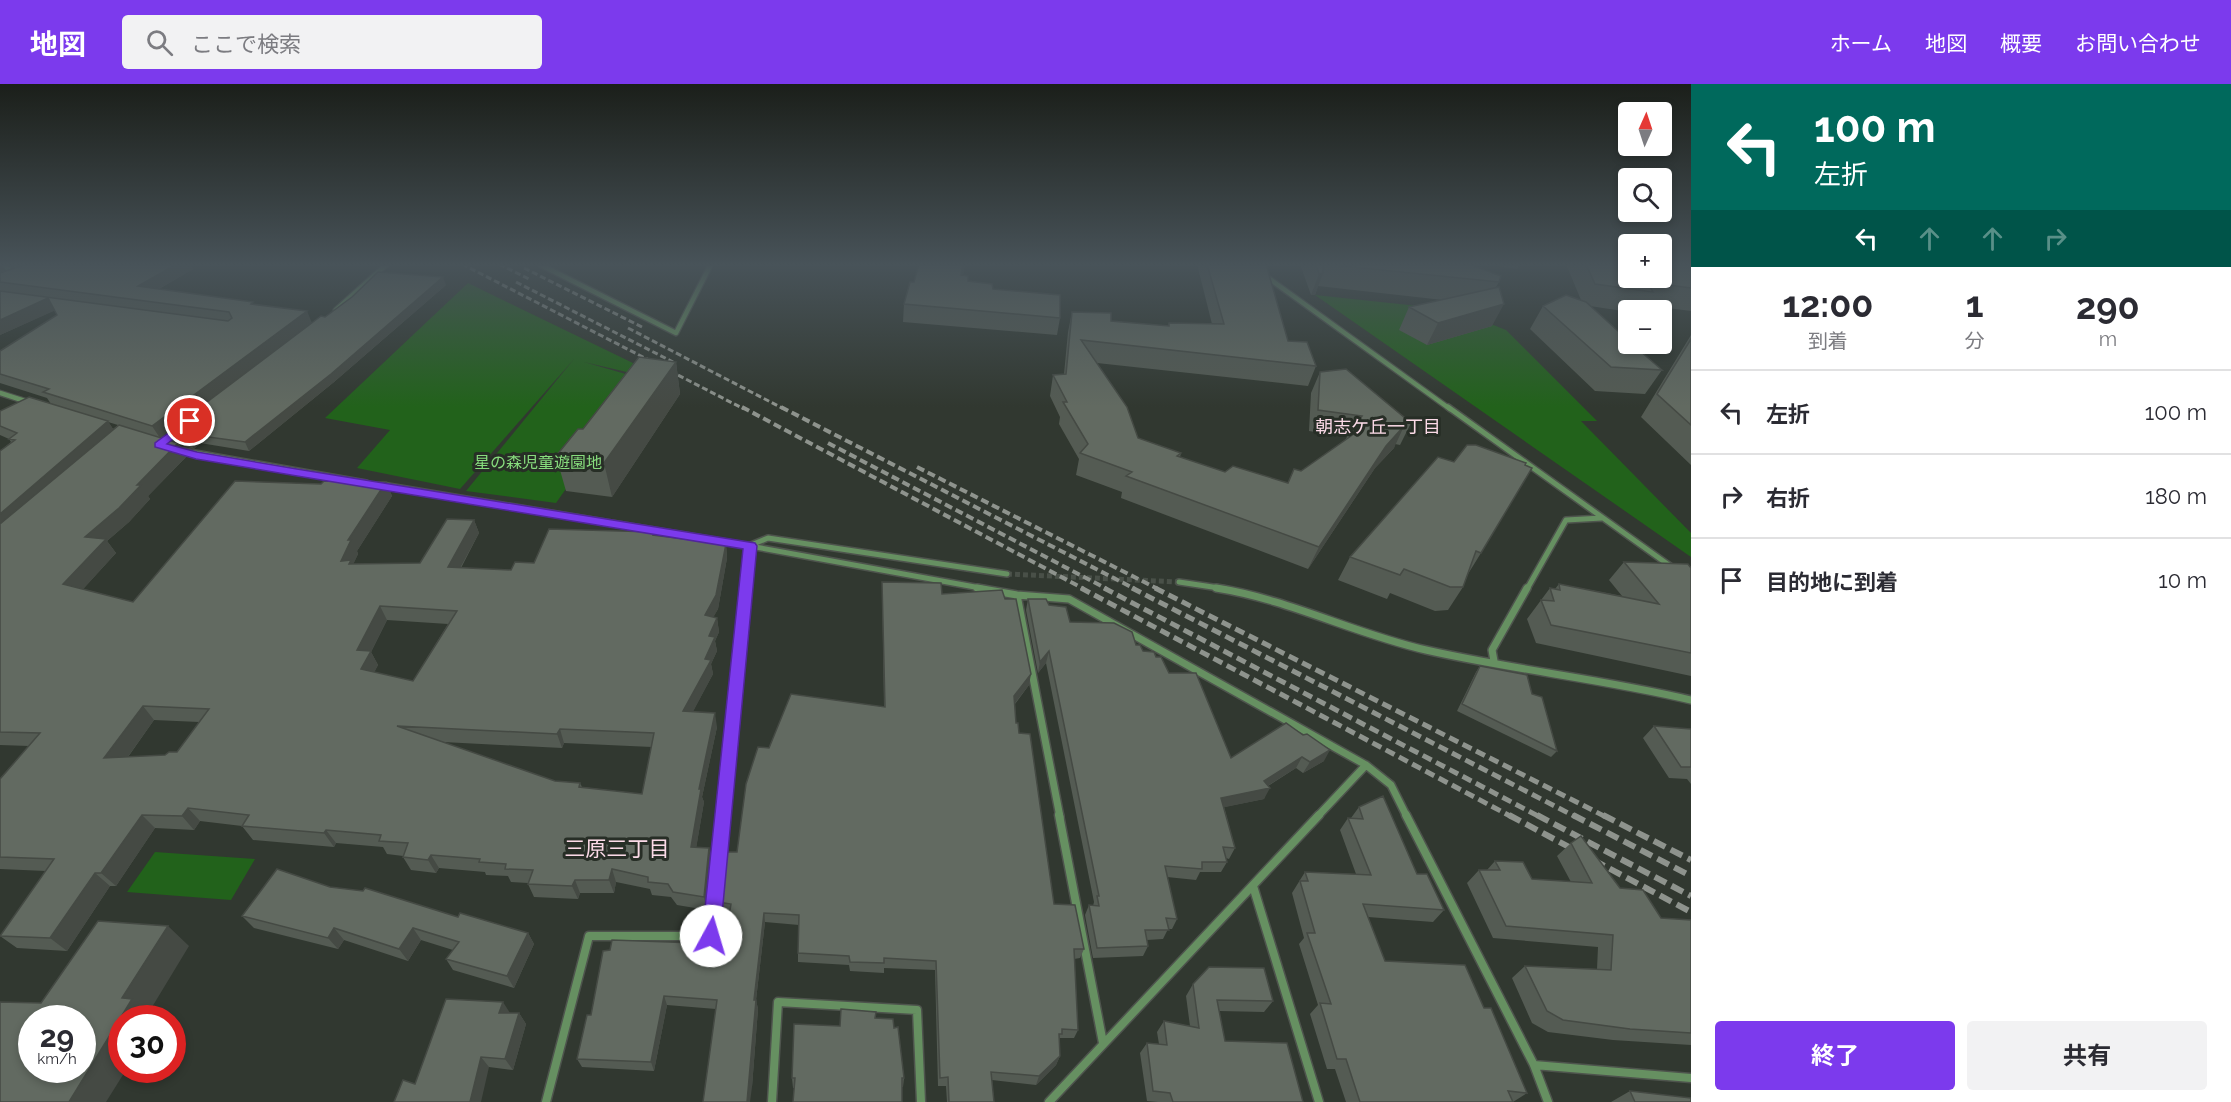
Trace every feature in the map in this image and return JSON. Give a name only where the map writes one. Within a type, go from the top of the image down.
[{"type":"street","points":[[633,312],[676,333],[687,312]]},
{"type":"street","points":[[1314,312],[1682,574]]},
{"type":"street","points":[[0,393],[30,403]]},
{"type":"street","points":[[168,448],[297,472],[750,546],[1017,595],[1069,599],[1366,765],[1391,785],[1534,1065],[1548,1102]]},
{"type":"street","points":[[1494,661],[1492,650],[1566,520],[1602,518]]},
{"type":"street","points":[[750,546],[768,538],[1007,574]]},
{"type":"street","points":[[546,1102],[589,936],[711,936],[750,546]]},
{"type":"street","points":[[1179,582],[1250,593],[1426,650],[1691,700]]},
{"type":"street","points":[[1017,595],[1103,1043]]},
{"type":"street","points":[[1049,1102],[1366,765]]},
{"type":"street","points":[[1253,886],[1319,1102]]},
{"type":"street","points":[[772,1102],[778,1002],[917,1010],[921,1102]]},
{"type":"street","points":[[1534,1065],[1691,1078]]},
{"type":"green space","name":"星の森児童遊園地","points":[[438,312],[527,312],[637,365],[631,373],[584,362],[643,379],[556,503],[466,491],[574,359],[460,489],[357,468],[390,430],[325,418]]},
{"type":"green space","points":[[1339,312],[1460,312],[1506,330],[1597,421],[1581,421],[1691,533],[1691,557]]},
{"type":"green space","points":[[155,852],[255,859],[231,900],[127,892]]},
{"type":"building","points":[[0,312],[19,312],[0,320]]},
{"type":"building","points":[[55,312],[156,312],[228,321],[232,318],[229,312],[225,312],[306,312],[152,426],[43,392],[49,389],[0,374],[0,351],[57,315]]},
{"type":"building","points":[[332,312],[403,312],[331,374],[245,442],[194,435],[189,440],[166,433],[321,316],[325,317]]},
{"type":"building","points":[[988,312],[1060,312],[1060,318]]},
{"type":"building","points":[[1072,312],[1111,313],[1111,321],[1169,326],[1169,323],[1224,324],[1220,312],[1280,312],[1288,341],[1307,342],[1316,366],[1081,340],[1127,407],[1138,438],[1181,453],[1177,456],[1225,472],[1233,466],[1288,483],[1294,469],[1301,471],[1358,431],[1351,429],[1362,416],[1318,410],[1320,372],[1346,369],[1411,423],[1404,422],[1404,426],[1386,446],[1319,547],[1126,476],[1132,472],[1080,453],[1088,444],[1063,402],[1067,402],[1053,375],[1066,374]]},
{"type":"building","points":[[1417,312],[1478,312],[1438,323]]},
{"type":"building","points":[[1549,312],[1596,312],[1618,331],[1618,354],[1644,354],[1662,370],[1611,367]]},
{"type":"building","points":[[1691,339],[1691,425],[1657,394]]},
{"type":"building","points":[[639,357],[676,362],[604,463],[556,456],[578,429],[583,429]]},
{"type":"building","points":[[29,397],[108,421],[0,514],[0,451],[15,440],[9,439],[17,433],[0,426],[0,411]]},
{"type":"building","points":[[119,425],[178,443],[137,485],[141,485],[119,508],[85,537],[106,539],[63,584],[133,602],[235,481],[321,484],[324,481],[386,482],[348,540],[351,540],[341,561],[351,560],[349,564],[420,563],[447,519],[474,520],[448,567],[511,570],[515,562],[534,563],[549,529],[654,532],[653,535],[726,544],[716,595],[705,615],[717,618],[709,636],[715,637],[705,659],[711,660],[683,711],[715,713],[699,789],[701,789],[691,847],[709,848],[704,897],[673,892],[668,884],[648,882],[648,877],[612,869],[609,880],[575,880],[572,886],[528,884],[533,870],[505,869],[506,864],[479,862],[480,859],[431,855],[428,860],[403,857],[408,843],[379,841],[381,835],[242,826],[249,815],[188,808],[182,816],[142,815],[101,873],[95,873],[50,938],[0,936],[54,859],[0,857],[0,779],[40,733],[0,732],[0,524]],"holes":[[[380,606],[457,611],[413,681],[361,669],[371,651],[357,650]],[[143,706],[209,709],[177,752],[169,752],[165,755],[104,758]],[[397,726],[557,734],[560,729],[654,733],[642,794],[579,787],[580,783],[555,781]]]},
{"type":"building","points":[[1467,445],[1476,445],[1526,463],[1525,465],[1532,468],[1481,553],[1476,551],[1463,587],[1450,587],[1404,569],[1400,575],[1350,557],[1438,457],[1454,462]]},
{"type":"building","points":[[1624,562],[1688,564],[1691,568],[1691,653],[1551,625],[1541,600],[1554,601],[1550,588],[1560,590],[1559,584],[1659,604]]},
{"type":"building","points":[[882,582],[941,583],[942,594],[1002,590],[1005,599],[1016,599],[1031,674],[1014,696],[1016,723],[1018,723],[1019,733],[1030,734],[1054,904],[1075,905],[1084,949],[1074,949],[1078,1030],[1062,1029],[1062,1034],[1059,1034],[1060,1056],[1039,1076],[991,1072],[994,1102],[949,1102],[948,1077],[940,1078],[936,961],[884,958],[884,963],[850,962],[849,956],[798,953],[799,915],[764,913],[754,1000],[756,1000],[747,1102],[703,1102],[717,1000],[664,996],[651,1062],[577,1059],[587,1015],[591,1015],[603,951],[610,950],[612,940],[724,944],[731,904],[718,902],[723,852],[737,852],[746,784],[758,747],[769,748],[791,694],[885,707]]},
{"type":"building","points":[[1028,599],[1046,599],[1049,605],[1066,607],[1070,622],[1114,623],[1132,632],[1136,645],[1140,645],[1143,651],[1154,652],[1156,657],[1161,657],[1169,673],[1196,673],[1231,758],[1286,723],[1330,750],[1310,762],[1302,757],[1264,781],[1270,788],[1221,798],[1235,848],[1223,847],[1227,862],[1202,862],[1202,869],[1165,866],[1177,919],[1166,918],[1169,930],[1145,930],[1148,946],[1097,948],[1089,905],[1099,906],[1097,896],[1099,896],[1049,651],[1040,662]]},
{"type":"building","points":[[1480,666],[1527,675],[1532,694],[1542,697],[1557,751],[1462,704]]},
{"type":"building","points":[[1654,726],[1691,729],[1691,767],[1681,767]]},
{"type":"building","points":[[1383,796],[1417,874],[1427,874],[1444,910],[1363,904],[1385,961],[1465,965],[1484,1008],[1491,1008],[1527,1093],[1508,1091],[1513,1102],[1360,1102],[1346,1059],[1337,1059],[1320,1003],[1331,1004],[1307,933],[1315,933],[1300,881],[1308,881],[1305,872],[1371,875],[1348,818],[1363,819],[1359,807]]},
{"type":"building","points":[[1581,836],[1620,888],[1643,890],[1661,918],[1691,920],[1691,1033],[1630,1029],[1563,1020],[1547,1011],[1525,966],[1611,970],[1613,935],[1506,926],[1479,870],[1500,870],[1495,861],[1523,862],[1532,879],[1592,883],[1571,843]]},
{"type":"building","points":[[277,869],[330,887],[363,891],[365,888],[458,917],[460,913],[528,933],[507,976],[446,959],[459,942],[413,928],[399,949],[334,928],[328,938],[242,916]]},
{"type":"building","points":[[98,921],[168,926],[122,998],[132,999],[128,1005],[108,1005],[108,1038],[96,1058],[96,1005],[18,1005],[18,1083],[81,1083],[69,1102],[0,1102],[0,1002],[41,1003]]},
{"type":"building","points":[[1209,967],[1264,968],[1273,1001],[1217,1000],[1225,1041],[1287,1043],[1303,1102],[1173,1102],[1170,1093],[1153,1091],[1147,1043],[1167,1045],[1164,1021],[1199,1028],[1193,984]]},
{"type":"building","points":[[446,999],[503,1002],[499,1013],[519,1013],[505,1059],[481,1057],[470,1102],[394,1102],[403,1080],[415,1084]]},
{"type":"building","points":[[841,1009],[876,1012],[875,1018],[893,1019],[894,1028],[898,1027],[904,1078],[902,1078],[902,1102],[793,1102],[794,1024],[840,1026]]},
{"type":"building","points":[[1630,1091],[1691,1098],[1691,1102],[1635,1102]]},
{"type":"tunnel","points":[[1007,574],[1179,582]]},
{"type":"railway","points":[[554,312],[744,409]]},
{"type":"railway","points":[[574,312],[673,362]]},
{"type":"railway","points":[[611,312],[642,327]]},
{"type":"railway","points":[[628,328],[784,409]]},
{"type":"railway","points":[[742,407],[1084,589]]},
{"type":"railway","points":[[781,407],[1135,589]]},
{"type":"railway","points":[[828,443],[1107,589]]},
{"type":"railway","points":[[917,467],[1158,589]]},
{"type":"railway","points":[[1081,588],[1512,817]]},
{"type":"railway","points":[[1104,588],[1540,817]]},
{"type":"railway","points":[[1132,588],[1576,817]]},
{"type":"railway","points":[[1155,588],[1606,817]]},
{"type":"railway","points":[[1509,815],[1691,912]]},
{"type":"railway","points":[[1537,815],[1691,896]]},
{"type":"railway","points":[[1573,815],[1691,876]]},
{"type":"railway","points":[[1603,815],[1691,860]]},
{"type":"district","name":"朝志ケ丘一丁目","points":[[1378,426]]},
{"type":"district","name":"三原三丁目","points":[[617,848]]},
{"type":"route","points":[[190,421],[159,445],[196,455],[750,546],[711,936]]}]
